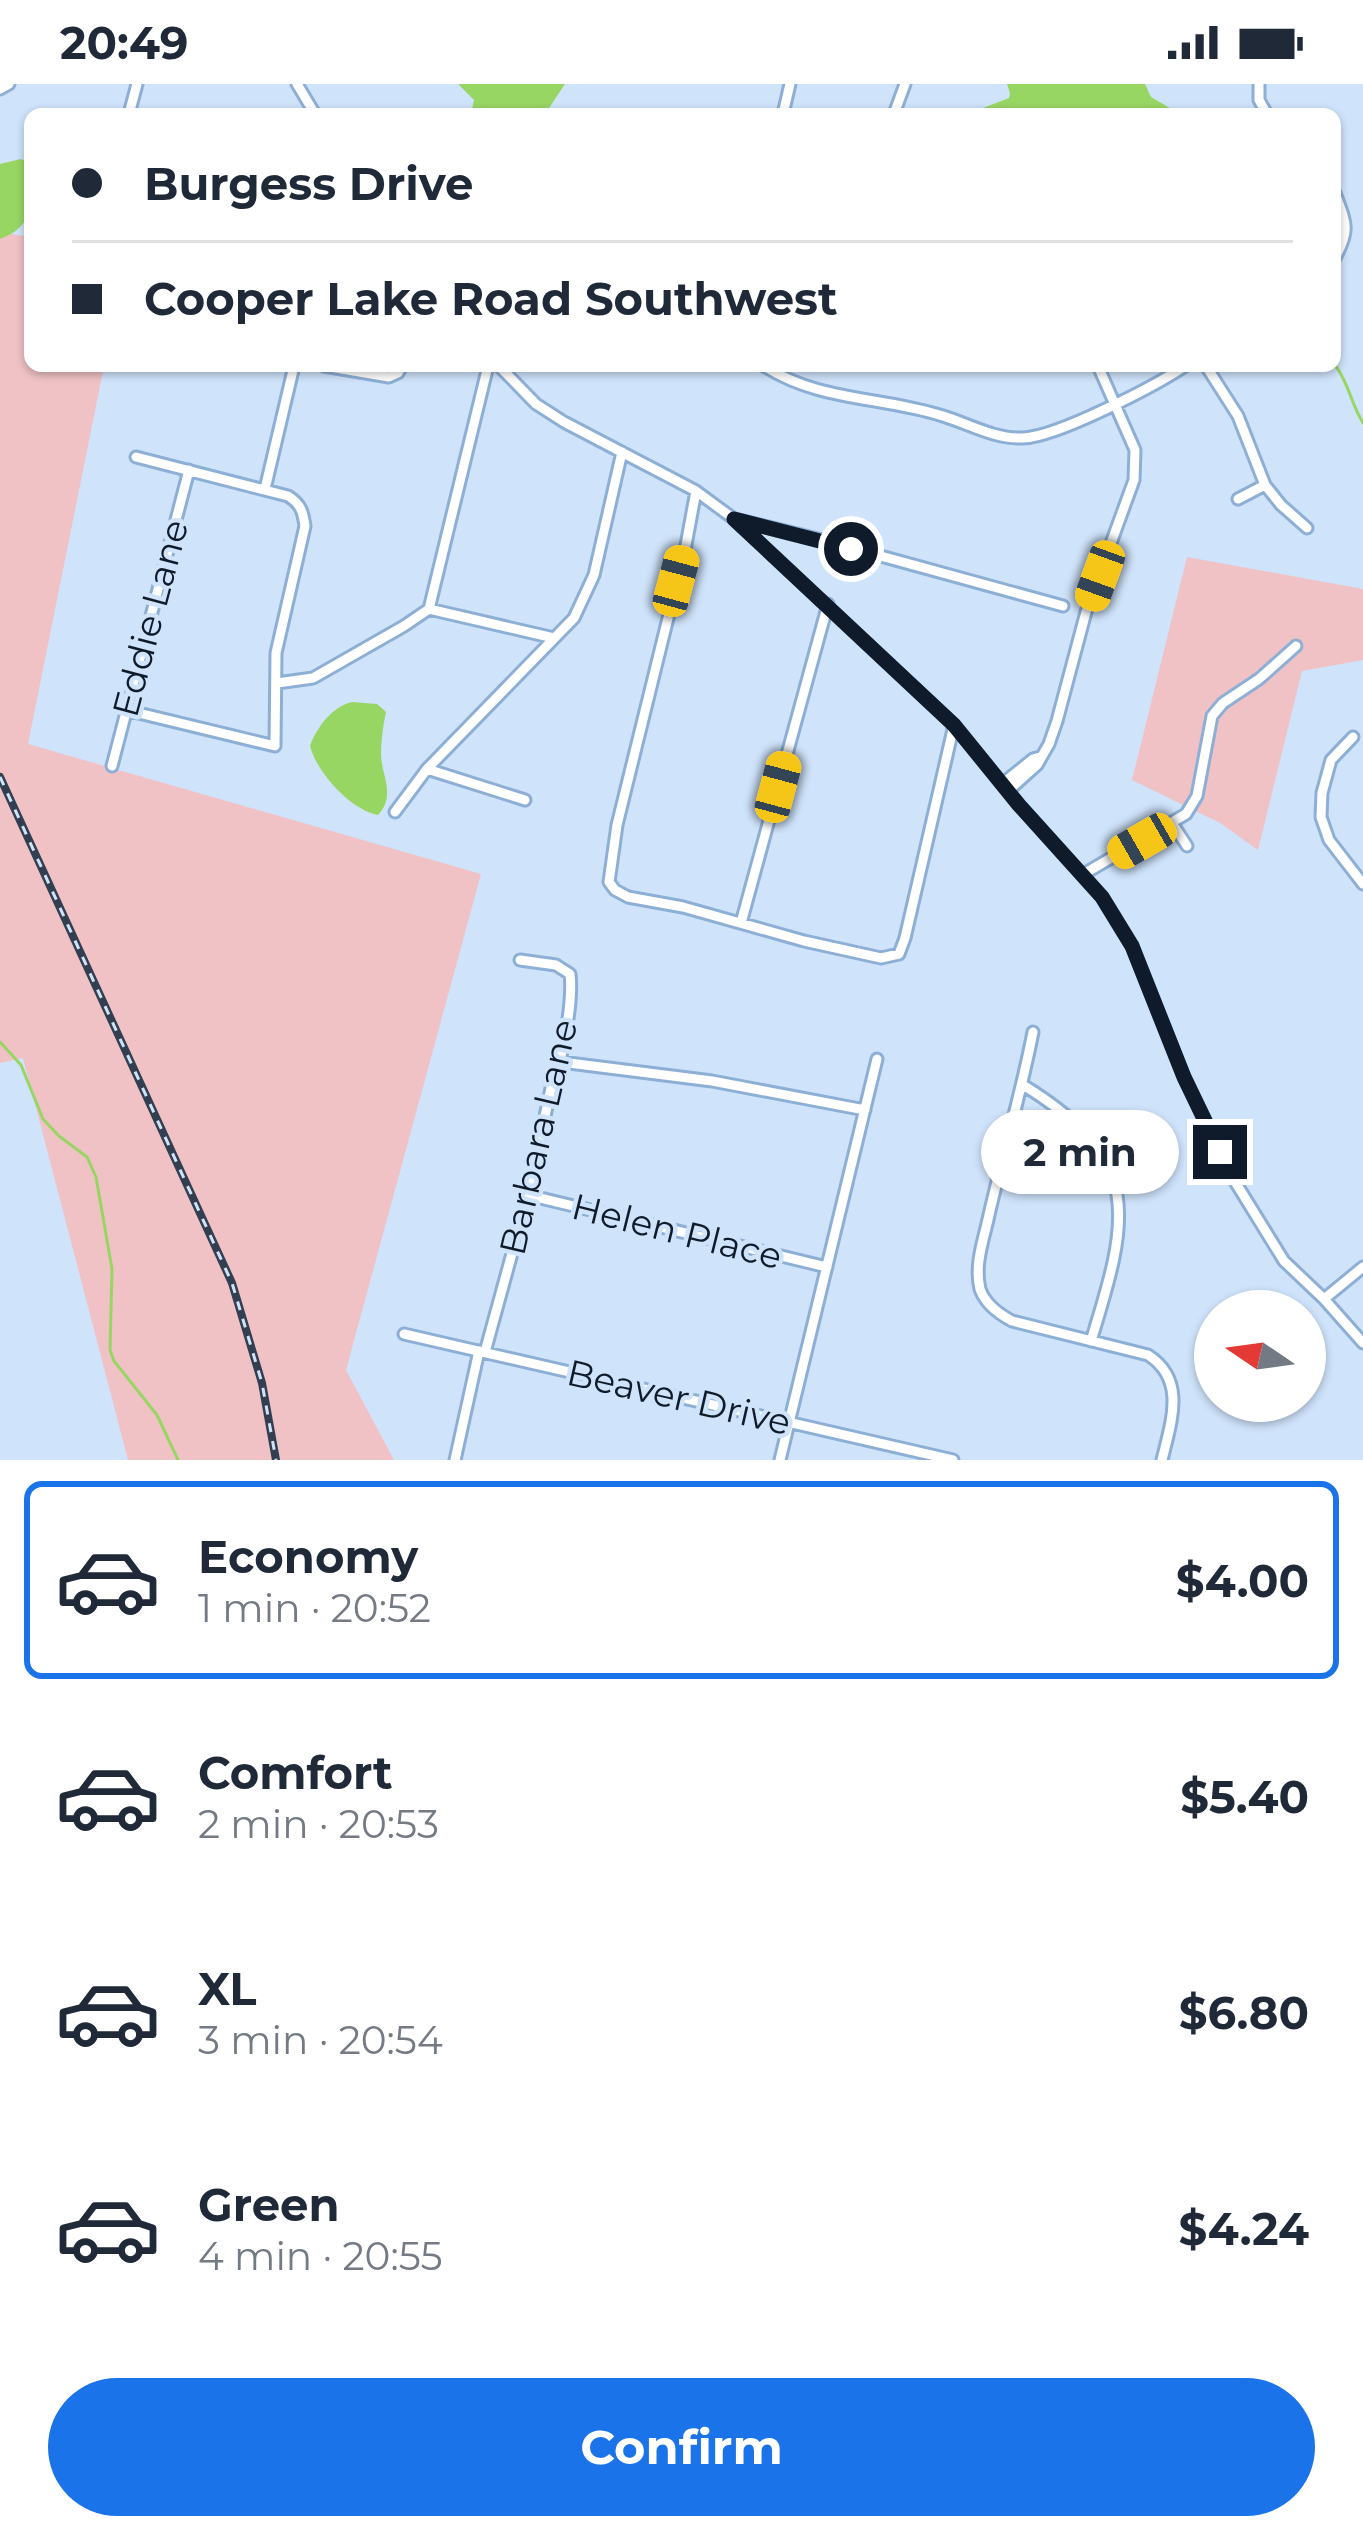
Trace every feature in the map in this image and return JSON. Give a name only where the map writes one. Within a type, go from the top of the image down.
[{"type":"street","points":[[0,89],[9,84]]},
{"type":"street","points":[[1341,209],[1347,232],[1341,245]]},
{"type":"street","points":[[1347,232],[1363,233]]},
{"type":"street","points":[[265,489],[294,372]]},
{"type":"street","points":[[356,372],[383,377],[397,372]]},
{"type":"street","points":[[277,683],[314,678],[429,609],[487,372]]},
{"type":"street","points":[[505,372],[536,404],[696,491],[734,519],[954,725],[1102,897],[1132,946],[1184,1077],[1234,1180],[1284,1262],[1314,1290]]},
{"type":"street","points":[[774,372],[818,392],[903,406],[982,431],[1024,438],[1058,430],[1173,372]]},
{"type":"street","points":[[1005,788],[1037,765],[1058,722],[1086,612],[1134,480],[1135,450],[1101,372]]},
{"type":"street","points":[[1210,372],[1238,416],[1264,484],[1306,528]]},
{"type":"street","points":[[394,812],[427,769],[574,618],[594,574],[622,452]]},
{"type":"street","points":[[126,710],[274,746],[276,653],[305,526],[298,502],[265,489],[136,458]]},
{"type":"street","name":"Eddie Lane","points":[[112,766],[189,470]]},
{"type":"street","points":[[1238,499],[1264,484]]},
{"type":"street","points":[[696,491],[617,823],[609,882],[615,890],[881,958],[899,954],[954,725]]},
{"type":"street","points":[[734,519],[1063,606]]},
{"type":"street","points":[[741,923],[828,604]]},
{"type":"street","points":[[429,609],[554,638]]},
{"type":"street","points":[[1082,874],[1186,814],[1197,796],[1212,716],[1295,646]]},
{"type":"street","points":[[1353,737],[1331,760],[1321,817],[1329,840],[1363,884]]},
{"type":"street","points":[[992,772],[1004,773],[1040,757]]},
{"type":"street","points":[[1005,788],[1024,766]]},
{"type":"street","points":[[427,769],[525,800]]},
{"type":"street","points":[[1172,824],[1187,846]]},
{"type":"street","name":"Barbara Lane","points":[[455,1460],[528,1195],[561,1062],[571,994],[570,974],[556,965],[520,959]]},
{"type":"street","points":[[1033,1032],[980,1251],[979,1285],[983,1297],[1012,1321],[1160,1362],[1175,1391],[1162,1460]]},
{"type":"street","points":[[780,1460],[877,1058]]},
{"type":"street","points":[[561,1062],[712,1081],[865,1109]]},
{"type":"street","points":[[1023,1085],[1043,1096],[1097,1146],[1117,1187],[1119,1228],[1091,1342]]},
{"type":"street","name":"Helen Place","points":[[528,1195],[827,1267]]},
{"type":"street","points":[[1326,1297],[1363,1268]]},
{"type":"street","points":[[1326,1301],[1363,1343]]},
{"type":"street","name":"Beaver Drive","points":[[404,1334],[953,1460]]},
{"type":"street","points":[[896,1460],[898,1447]]},
{"type":"shaded area","points":[[458,84],[565,84],[549,108],[472,108],[474,100]]},
{"type":"shaded area","points":[[1007,84],[1145,84],[1151,97],[1170,108],[983,108],[1009,98]]},
{"type":"shaded area","points":[[24,160],[24,221],[0,239],[0,164]]},
{"type":"shaded area","points":[[0,232],[24,236],[24,372],[103,372],[28,744],[481,874],[346,1370],[394,1460],[128,1460],[23,1058],[0,1063]]},
{"type":"shaded area","points":[[1187,557],[1363,589],[1363,660],[1302,671],[1258,850],[1220,823],[1132,780]]},
{"type":"shaded area","points":[[352,702],[377,704],[386,712],[381,755],[387,793],[378,815],[336,789],[310,746],[326,719]]},
{"type":"waterway","points":[[1340,372],[1363,423]]},
{"type":"waterway","points":[[0,1042],[21,1065],[43,1119],[87,1157],[96,1177],[112,1269],[110,1350],[157,1415],[178,1460]]},
{"type":"railway","points":[[0,777],[232,1283],[262,1383],[276,1460]]},
{"type":"route","points":[[851,549],[734,519],[954,725],[1102,897],[1132,946],[1184,1077],[1220,1152]]}]
